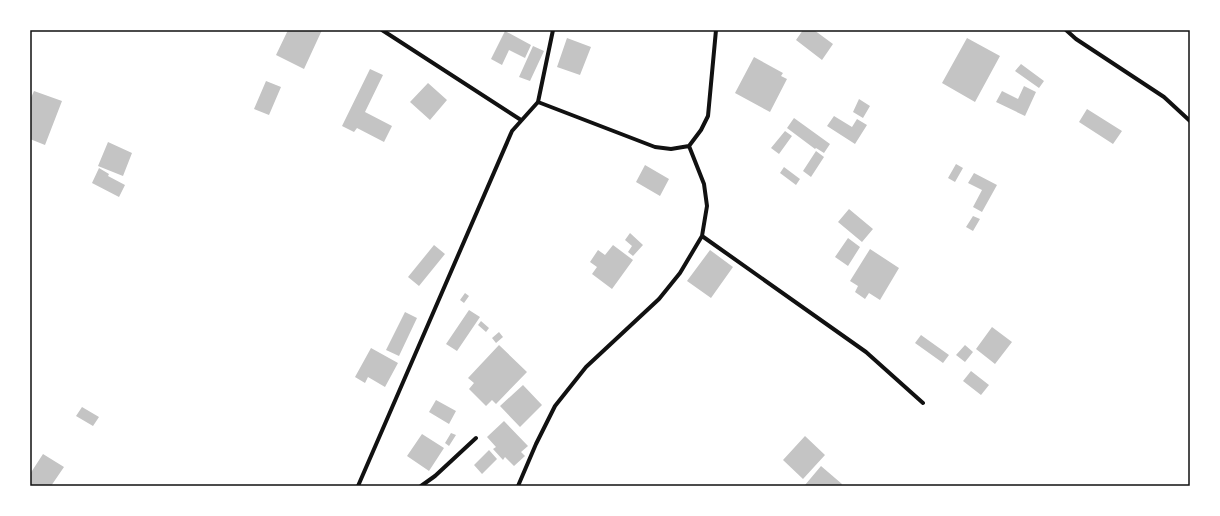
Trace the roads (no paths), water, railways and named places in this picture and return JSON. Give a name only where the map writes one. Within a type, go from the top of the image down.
[{"type":"street","points":[[382,30],[521,120]]},
{"type":"street","points":[[358,486],[512,131],[538,102],[553,30]]},
{"type":"street","points":[[538,102],[656,147],[671,148],[689,146],[701,130],[708,116],[716,30]]},
{"type":"street","points":[[1066,30],[1076,39],[1164,97],[1190,121]]},
{"type":"street","points":[[518,486],[536,444],[555,406],[586,367],[659,299],[680,273],[702,236],[707,206],[704,184],[689,146]]},
{"type":"street","points":[[702,236],[866,352],[923,403]]},
{"type":"street","points":[[421,486],[435,476],[476,438]]}]
